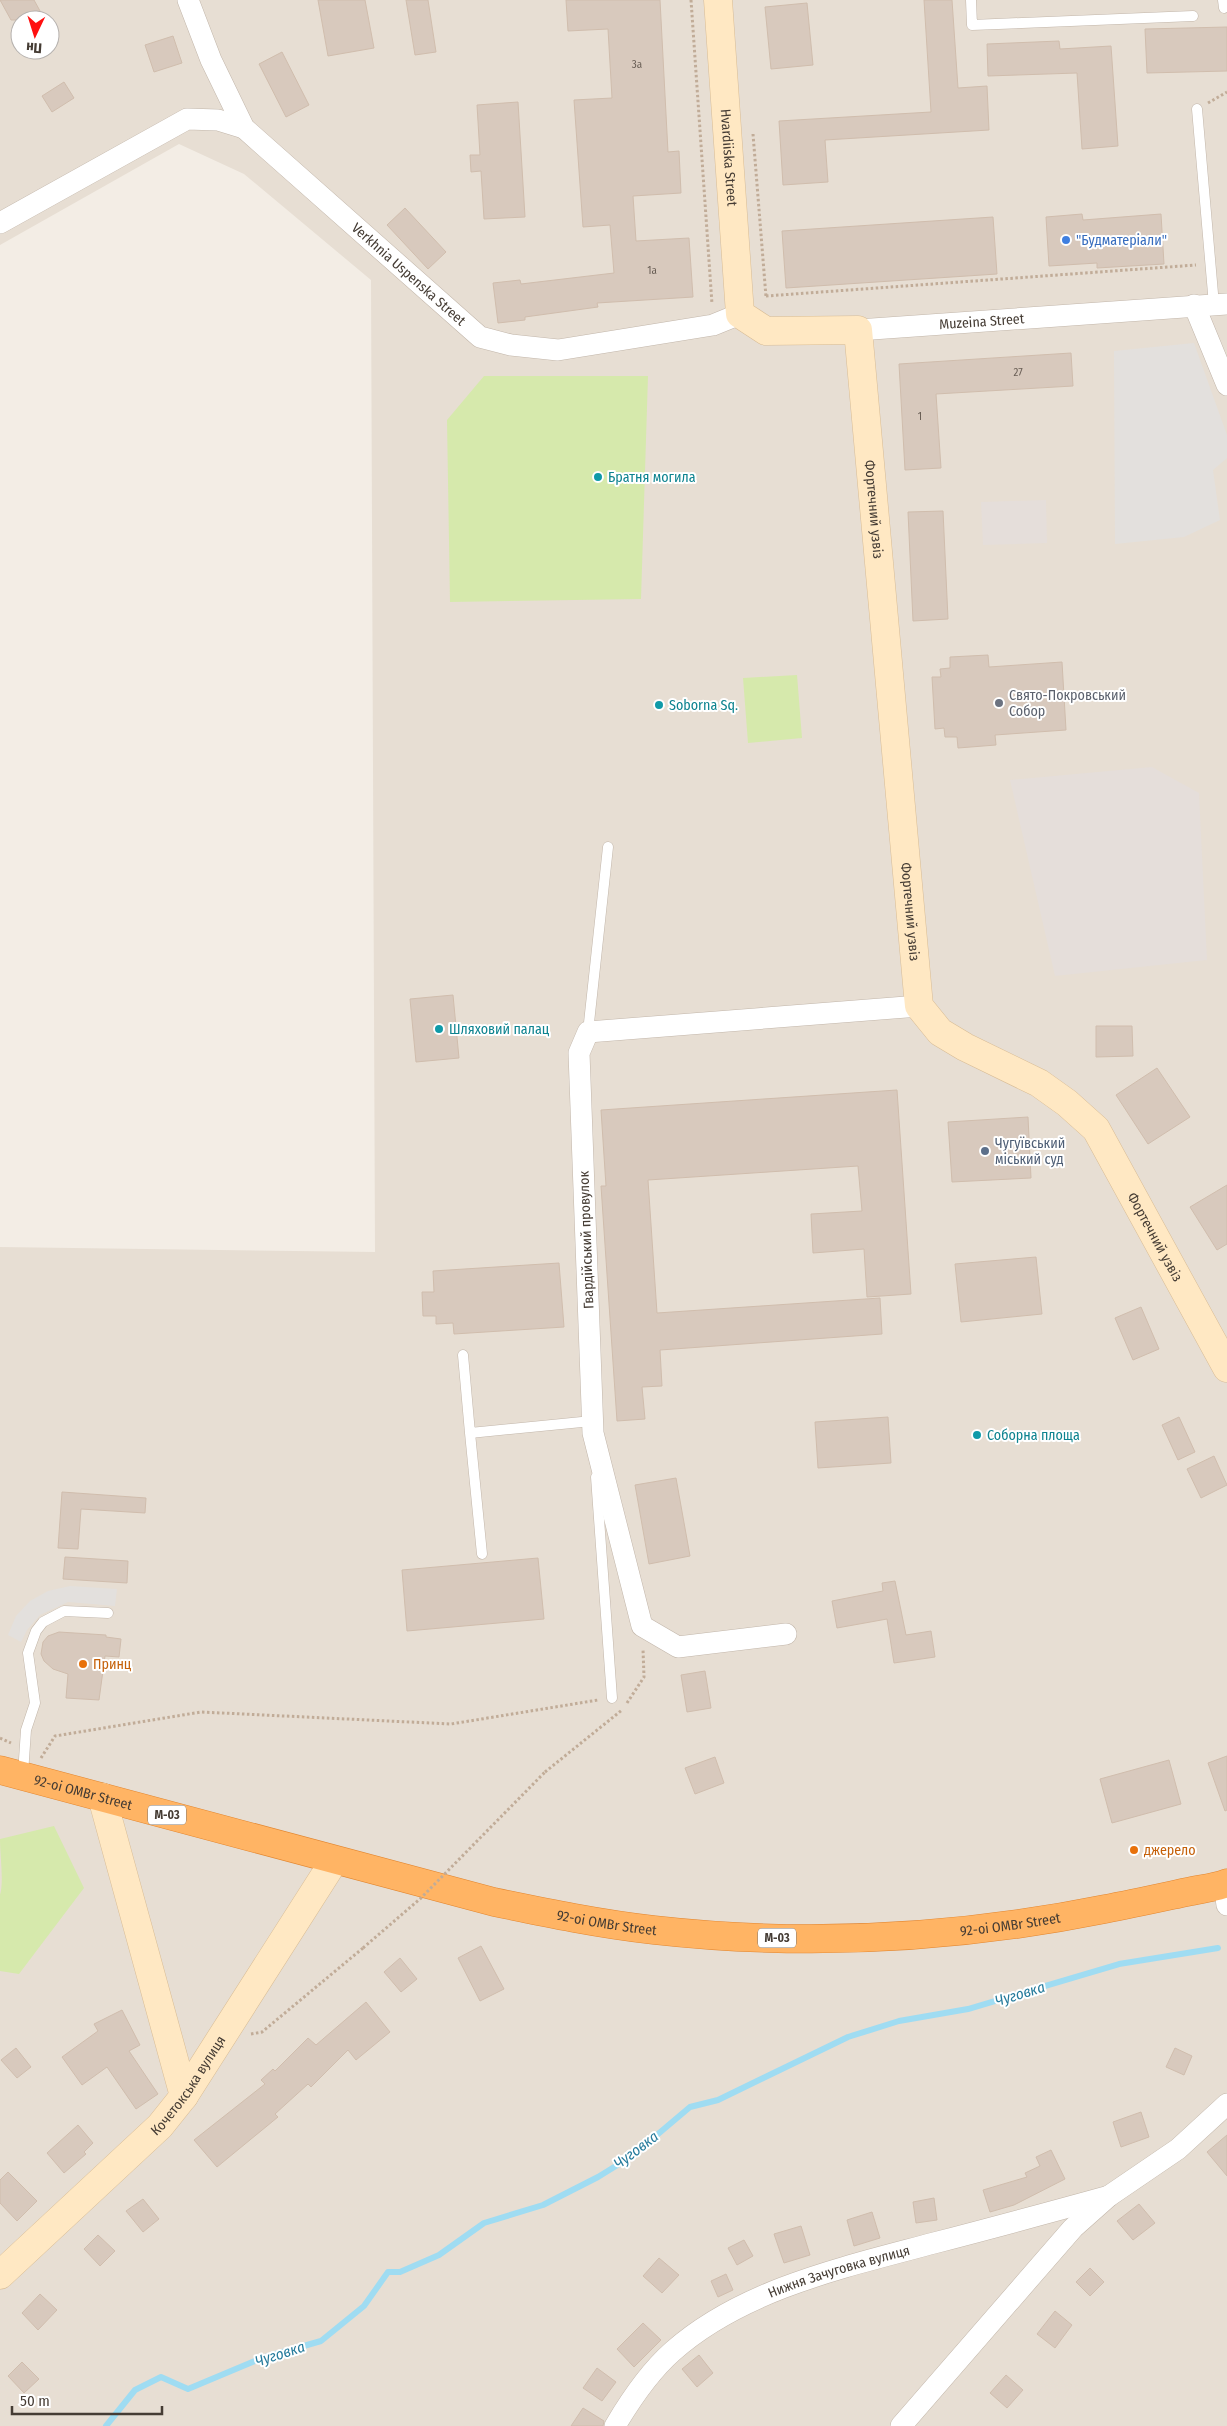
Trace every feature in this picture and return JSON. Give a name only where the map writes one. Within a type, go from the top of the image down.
[{"type":"highway","name":"92-oi OMBr Street","points":[[17,1775],[334,1861],[494,1902],[573,1918],[653,1930],[734,1937],[815,1939],[896,1937],[977,1930],[1057,1919],[1226,1890]]},
{"type":"street","name":"Verkhnia Uspenska Street","points":[[188,0],[217,75],[244,128],[480,337],[511,345],[558,350],[713,325],[740,314]]},
{"type":"street","name":"Hvardiiska Street","points":[[718,0],[740,314]]},
{"type":"street","points":[[0,223],[187,119],[218,120],[244,128]]},
{"type":"street","points":[[1211,305],[1227,385]]},
{"type":"street","name":"Muzeina Street","points":[[766,330],[858,330],[1211,305]]},
{"type":"street","points":[[740,314],[766,330]]},
{"type":"street","name":"Фортечний узвіз","points":[[858,330],[919,1006],[940,1032],[965,1047],[1039,1083],[1068,1103],[1096,1129],[1227,1368]]},
{"type":"street","points":[[588,1032],[919,1006]]},
{"type":"street","name":"Гвардійський провулок","points":[[588,1032],[579,1053],[592,1427],[642,1626],[678,1647],[786,1634]]},
{"type":"street","points":[[102,1797],[184,2096]]},
{"type":"street","name":"Кочетокська вулиця","points":[[0,2276],[160,2126],[184,2096],[334,1861]]},
{"type":"street","name":"Нижня Зачуговка вулиця","points":[[902,2426],[1073,2228],[1109,2196],[1178,2148],[1227,2104]]},
{"type":"street","name":"Нижня Зачуговка вулиця","points":[[615,2426],[633,2395],[673,2351],[711,2324],[765,2295],[832,2270],[1109,2196]]},
{"type":"lane","points":[[971,0],[972,25],[1193,16]]},
{"type":"lane","points":[[1197,109],[1211,264],[1211,305]]},
{"type":"lane","points":[[588,1032],[608,847]]},
{"type":"lane","points":[[463,1355],[482,1554]]},
{"type":"lane","points":[[470,1433],[592,1427],[612,1698]]},
{"type":"lane","points":[[17,1775],[26,1730],[35,1703],[28,1653],[36,1631],[43,1622],[64,1611],[108,1613]]},
{"type":"path","points":[[691,0],[713,325]]},
{"type":"path","points":[[1197,109],[1227,92]]},
{"type":"path","points":[[753,128],[766,296],[766,330]]},
{"type":"path","points":[[766,296],[1211,264]]},
{"type":"path","points":[[17,1775],[55,1736],[201,1712],[451,1724],[612,1698]]},
{"type":"path","points":[[219,2041],[262,2032],[421,1898],[545,1772]]},
{"type":"shaded area","points":[[0,0],[1227,0],[1227,2426],[0,2426],[0,1247],[375,1252],[371,280],[244,174],[179,144],[0,245]]},
{"type":"shaded area","points":[[1194,343],[1227,435],[1227,458],[1213,470],[1220,520],[1184,537],[1115,544],[1114,351]]},
{"type":"shaded area","points":[[1046,500],[1047,543],[983,545],[981,502]]},
{"type":"shaded area","points":[[1152,767],[1199,793],[1207,960],[1055,976],[1010,780]]},
{"type":"shaded area","points":[[70,1586],[117,1589],[115,1606],[68,1602],[40,1615],[27,1630],[21,1642],[8,1635],[16,1616],[30,1601],[48,1591]]},
{"type":"green space","points":[[484,376],[648,376],[641,599],[450,602],[447,420]]},
{"type":"green space","points":[[797,675],[802,738],[748,743],[743,678]]},
{"type":"green space","points":[[54,1826],[84,1888],[19,1974],[0,1971],[0,1895],[2,1876],[0,1839]]},
{"type":"building","points":[[0,0],[34,0],[40,10],[10,10],[10,18]]},
{"type":"building","points":[[318,0],[365,0],[374,48],[328,56]]},
{"type":"building","points":[[406,0],[428,0],[436,52],[415,55]]},
{"type":"building","points":[[566,0],[660,0],[668,152],[679,151],[681,193],[633,196],[636,241],[689,238],[693,297],[597,303],[598,307],[525,317],[525,320],[498,323],[493,283],[520,280],[521,284],[614,273],[610,225],[583,227],[574,100],[612,98],[608,29],[568,31]]},
{"type":"building","points":[[924,0],[952,0],[958,88],[987,86],[989,130],[825,140],[828,182],[783,185],[779,121],[931,112]]},
{"type":"building","points":[[807,3],[813,65],[771,69],[765,7]]},
{"type":"building","points":[[1227,27],[1227,71],[1147,73],[1145,29]]},
{"type":"building","points":[[173,36],[182,63],[154,72],[145,45]]},
{"type":"building","points":[[1059,41],[1060,49],[1111,46],[1118,146],[1082,149],[1077,73],[988,76],[987,44]]},
{"type":"building","points":[[282,52],[309,105],[286,117],[259,64]]},
{"type":"building","points":[[64,82],[74,98],[52,112],[42,96]]},
{"type":"building","points":[[518,102],[525,217],[484,219],[481,171],[471,172],[470,155],[480,155],[477,105]]},
{"type":"building","points":[[405,208],[446,252],[428,269],[387,225]]},
{"type":"building","points":[[1082,214],[1083,220],[1161,214],[1164,264],[1097,268],[1097,263],[1049,266],[1046,217]]},
{"type":"building","points":[[993,217],[997,274],[786,288],[782,231]]},
{"type":"building","points":[[1071,353],[1073,386],[936,394],[941,468],[905,470],[899,364]]},
{"type":"building","points":[[943,511],[948,619],[913,621],[908,512]]},
{"type":"building","name":"Свято-Покровський Собор","points":[[988,655],[989,667],[1062,662],[1066,730],[995,735],[996,745],[958,748],[957,737],[945,737],[944,728],[935,729],[932,677],[941,677],[940,669],[950,668],[950,657]]},
{"type":"building","name":"Шляховий палац","points":[[453,995],[459,1058],[416,1062],[410,999]]},
{"type":"building","points":[[1096,1026],[1132,1026],[1133,1056],[1096,1057]]},
{"type":"building","points":[[1157,1068],[1190,1117],[1148,1144],[1116,1095]]},
{"type":"building","points":[[897,1090],[911,1294],[867,1297],[864,1249],[813,1253],[811,1214],[862,1211],[858,1166],[648,1180],[657,1313],[880,1298],[882,1334],[660,1350],[662,1386],[642,1387],[645,1419],[617,1421],[601,1186],[606,1186],[601,1110]]},
{"type":"building","points":[[1028,1117],[1031,1178],[952,1182],[948,1122]]},
{"type":"building","points":[[1227,1185],[1227,1244],[1217,1250],[1190,1207]]},
{"type":"building","points":[[1036,1257],[1042,1314],[961,1322],[955,1264]]},
{"type":"building","points":[[559,1263],[564,1327],[454,1334],[453,1323],[436,1324],[436,1316],[423,1316],[422,1292],[434,1292],[433,1271]]},
{"type":"building","points":[[1141,1307],[1159,1349],[1133,1360],[1115,1318]]},
{"type":"building","points":[[888,1417],[891,1463],[818,1468],[815,1422]]},
{"type":"building","points":[[1179,1417],[1195,1452],[1178,1460],[1162,1425]]},
{"type":"building","points":[[1214,1456],[1227,1485],[1201,1498],[1187,1469]]},
{"type":"building","points":[[676,1478],[690,1556],[649,1564],[635,1485]]},
{"type":"building","points":[[62,1492],[146,1498],[145,1513],[81,1509],[78,1549],[58,1548]]},
{"type":"building","points":[[65,1557],[128,1561],[127,1583],[63,1579]]},
{"type":"building","points":[[538,1558],[544,1619],[407,1631],[402,1570]]},
{"type":"building","points":[[895,1581],[906,1635],[931,1631],[935,1657],[894,1663],[887,1619],[837,1628],[832,1601],[883,1591],[882,1583]]},
{"type":"building","points":[[59,1632],[106,1635],[106,1637],[121,1639],[119,1657],[105,1656],[99,1700],[66,1698],[68,1674],[53,1669],[44,1661],[41,1654],[43,1642],[48,1636]]},
{"type":"building","points":[[705,1671],[711,1708],[687,1712],[681,1675]]},
{"type":"building","points":[[1227,1756],[1227,1810],[1225,1811],[1208,1763]]},
{"type":"building","points":[[715,1757],[724,1783],[695,1794],[685,1768]]},
{"type":"building","points":[[1169,1760],[1181,1804],[1112,1823],[1100,1779]]},
{"type":"building","points":[[481,1946],[504,1989],[480,2001],[458,1958]]},
{"type":"building","points":[[400,1958],[417,1979],[401,1992],[384,1972]]},
{"type":"building","points":[[366,2002],[390,2032],[356,2060],[348,2050],[311,2087],[308,2084],[275,2114],[278,2117],[217,2167],[194,2140],[265,2084],[261,2080],[273,2069],[275,2071],[308,2038],[316,2045]]},
{"type":"building","points":[[122,2010],[140,2045],[129,2051],[158,2094],[136,2109],[107,2067],[82,2085],[62,2057],[98,2031],[94,2024]]},
{"type":"building","points":[[16,2048],[31,2067],[17,2078],[1,2060]]},
{"type":"building","points":[[1175,2048],[1192,2056],[1184,2075],[1166,2067]]},
{"type":"building","points":[[1141,2112],[1149,2137],[1121,2147],[1113,2122]]},
{"type":"building","points":[[78,2125],[93,2143],[84,2152],[86,2154],[64,2173],[47,2153]]},
{"type":"building","points":[[1227,2135],[1227,2176],[1207,2152]]},
{"type":"building","points":[[1051,2150],[1065,2179],[1014,2205],[990,2212],[983,2190],[1027,2177],[1025,2173],[1040,2166],[1036,2157]]},
{"type":"building","points":[[8,2172],[37,2201],[17,2221],[0,2203],[0,2180]]},
{"type":"building","points":[[934,2198],[937,2220],[916,2223],[913,2202]]},
{"type":"building","points":[[143,2199],[159,2219],[143,2232],[126,2211]]},
{"type":"building","points":[[1139,2204],[1155,2223],[1133,2240],[1117,2221]]},
{"type":"building","points":[[872,2212],[880,2238],[854,2246],[847,2220]]},
{"type":"building","points":[[801,2226],[810,2255],[784,2263],[774,2234]]},
{"type":"building","points":[[98,2235],[115,2251],[100,2266],[84,2249]]},
{"type":"building","points":[[744,2240],[753,2256],[737,2265],[728,2248]]},
{"type":"building","points":[[659,2258],[679,2275],[662,2293],[643,2276]]},
{"type":"building","points":[[1090,2268],[1104,2282],[1090,2296],[1076,2282]]},
{"type":"building","points":[[726,2274],[733,2290],[718,2297],[711,2281]]},
{"type":"building","points":[[40,2294],[57,2310],[38,2330],[22,2313]]},
{"type":"building","points":[[1055,2311],[1072,2325],[1055,2348],[1037,2334]]},
{"type":"building","points":[[643,2323],[661,2340],[634,2367],[617,2349]]},
{"type":"building","points":[[699,2355],[713,2373],[697,2387],[682,2369]]},
{"type":"building","points":[[22,2362],[39,2379],[24,2393],[8,2376]]},
{"type":"building","points":[[597,2368],[616,2382],[602,2401],[583,2388]]},
{"type":"building","points":[[1006,2375],[1023,2390],[1007,2408],[990,2393]]},
{"type":"building","points":[[583,2408],[604,2421],[603,2426],[571,2426]]},
{"type":"waterway","name":"Чуговка","points":[[106,2426],[135,2390],[161,2377],[188,2389],[262,2358],[321,2341],[364,2306],[388,2272],[400,2272],[439,2255],[484,2223],[543,2205],[598,2177],[632,2156],[690,2107],[718,2100],[848,2037],[899,2021],[968,2009],[1119,1964],[1218,1948]]},
{"type":"place","name":"\"Будматеріали\"","points":[[1066,240]]},
{"type":"place","name":"Братня могила","points":[[598,477]]},
{"type":"place","name":"Свято-Покровський Собор","points":[[999,703]]},
{"type":"place","name":"Soborna Sq.","points":[[659,705]]},
{"type":"place","name":"Шляховий палац","points":[[439,1029]]},
{"type":"place","name":"Чугуївський міський суд","points":[[985,1151]]},
{"type":"place","name":"Соборна площа","points":[[977,1435]]},
{"type":"place","name":"Принц","points":[[83,1664]]},
{"type":"place","name":"джерело","points":[[1134,1850]]}]
